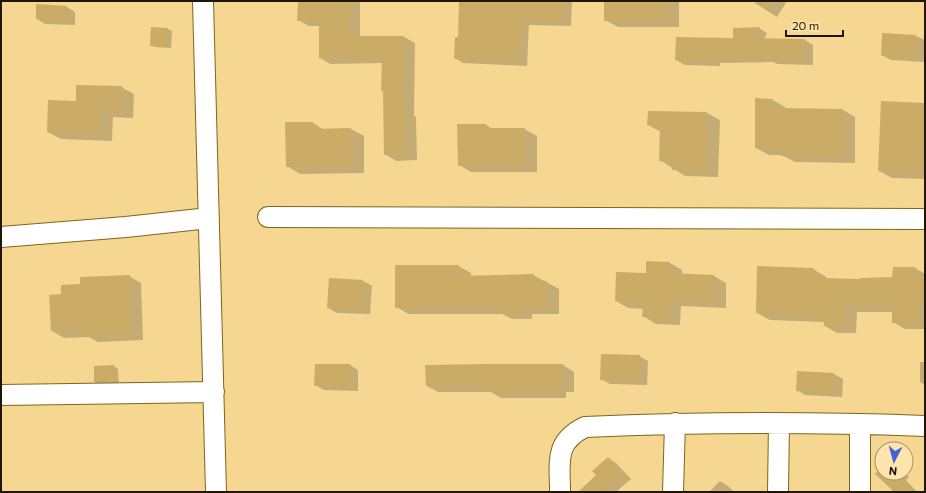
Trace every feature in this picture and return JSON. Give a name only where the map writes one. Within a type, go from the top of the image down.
[{"type":"street","points":[[203,1],[216,492]]},
{"type":"street","points":[[268,217],[925,219]]},
{"type":"street","points":[[1,237],[126,227],[209,218]]},
{"type":"street","points":[[1,395],[214,392]]},
{"type":"street","points":[[673,492],[675,423]]},
{"type":"street","points":[[560,492],[560,457],[563,445],[569,437],[585,427],[675,423],[779,423],[925,426]]},
{"type":"street","points":[[778,492],[779,423]]},
{"type":"street","points":[[860,424],[860,492]]},
{"type":"building","points":[[298,1],[350,1],[349,36],[404,36],[404,110],[406,110],[406,155],[384,155],[383,91],[381,91],[382,58],[319,58],[319,21],[297,21]]},
{"type":"building","points":[[459,1],[564,1],[563,21],[521,20],[519,62],[454,59],[455,37],[458,37]]},
{"type":"building","points":[[604,1],[667,1],[667,21],[604,21]]},
{"type":"building","points":[[36,4],[67,6],[66,21],[36,19]]},
{"type":"building","points":[[151,27],[168,28],[167,47],[150,46]]},
{"type":"building","points":[[760,27],[753,38],[805,39],[804,61],[767,60],[767,57],[712,58],[712,61],[675,60],[676,37],[733,38],[733,28]]},
{"type":"building","points":[[882,33],[916,35],[916,57],[881,56]]},
{"type":"building","points":[[76,85],[122,86],[121,112],[101,111],[100,134],[47,132],[48,100],[76,101]]},
{"type":"building","points":[[755,98],[773,99],[773,108],[843,109],[843,157],[781,156],[781,149],[755,148]]},
{"type":"building","points":[[881,101],[925,103],[925,173],[878,171]]},
{"type":"building","points":[[648,111],[707,112],[706,171],[672,170],[672,161],[659,161],[660,125],[647,125]]},
{"type":"building","points":[[285,122],[313,122],[313,129],[351,128],[352,166],[286,167]]},
{"type":"building","points":[[457,124],[486,124],[487,128],[525,128],[525,165],[458,166]]},
{"type":"building","points":[[646,261],[670,262],[670,273],[714,275],[713,302],[669,300],[668,318],[642,317],[643,303],[615,301],[616,272],[646,273]]},
{"type":"building","points":[[395,265],[459,265],[459,276],[534,274],[533,281],[547,281],[547,307],[520,308],[520,313],[498,313],[498,307],[395,308]]},
{"type":"building","points":[[757,266],[813,268],[822,278],[860,279],[892,277],[893,267],[915,267],[916,279],[925,278],[925,302],[917,302],[918,323],[892,323],[892,305],[844,305],[844,327],[824,326],[824,316],[756,313]]},
{"type":"building","points":[[130,275],[131,334],[85,336],[85,330],[51,331],[49,295],[61,294],[61,285],[80,284],[80,277]]},
{"type":"building","points":[[329,278],[363,280],[362,310],[327,308]]},
{"type":"building","points":[[601,354],[640,355],[639,381],[600,380]]},
{"type":"building","points":[[315,364],[350,364],[350,386],[314,386]]},
{"type":"building","points":[[563,364],[563,386],[555,386],[555,392],[489,392],[489,386],[426,386],[425,365]]},
{"type":"building","points":[[114,365],[115,382],[94,382],[94,366]]},
{"type":"building","points":[[797,371],[834,373],[834,393],[796,391]]},
{"type":"building","points":[[608,457],[623,473],[602,492],[578,492],[596,475],[592,471]]},
{"type":"building","points":[[882,481],[904,481],[915,492],[894,492]]}]
